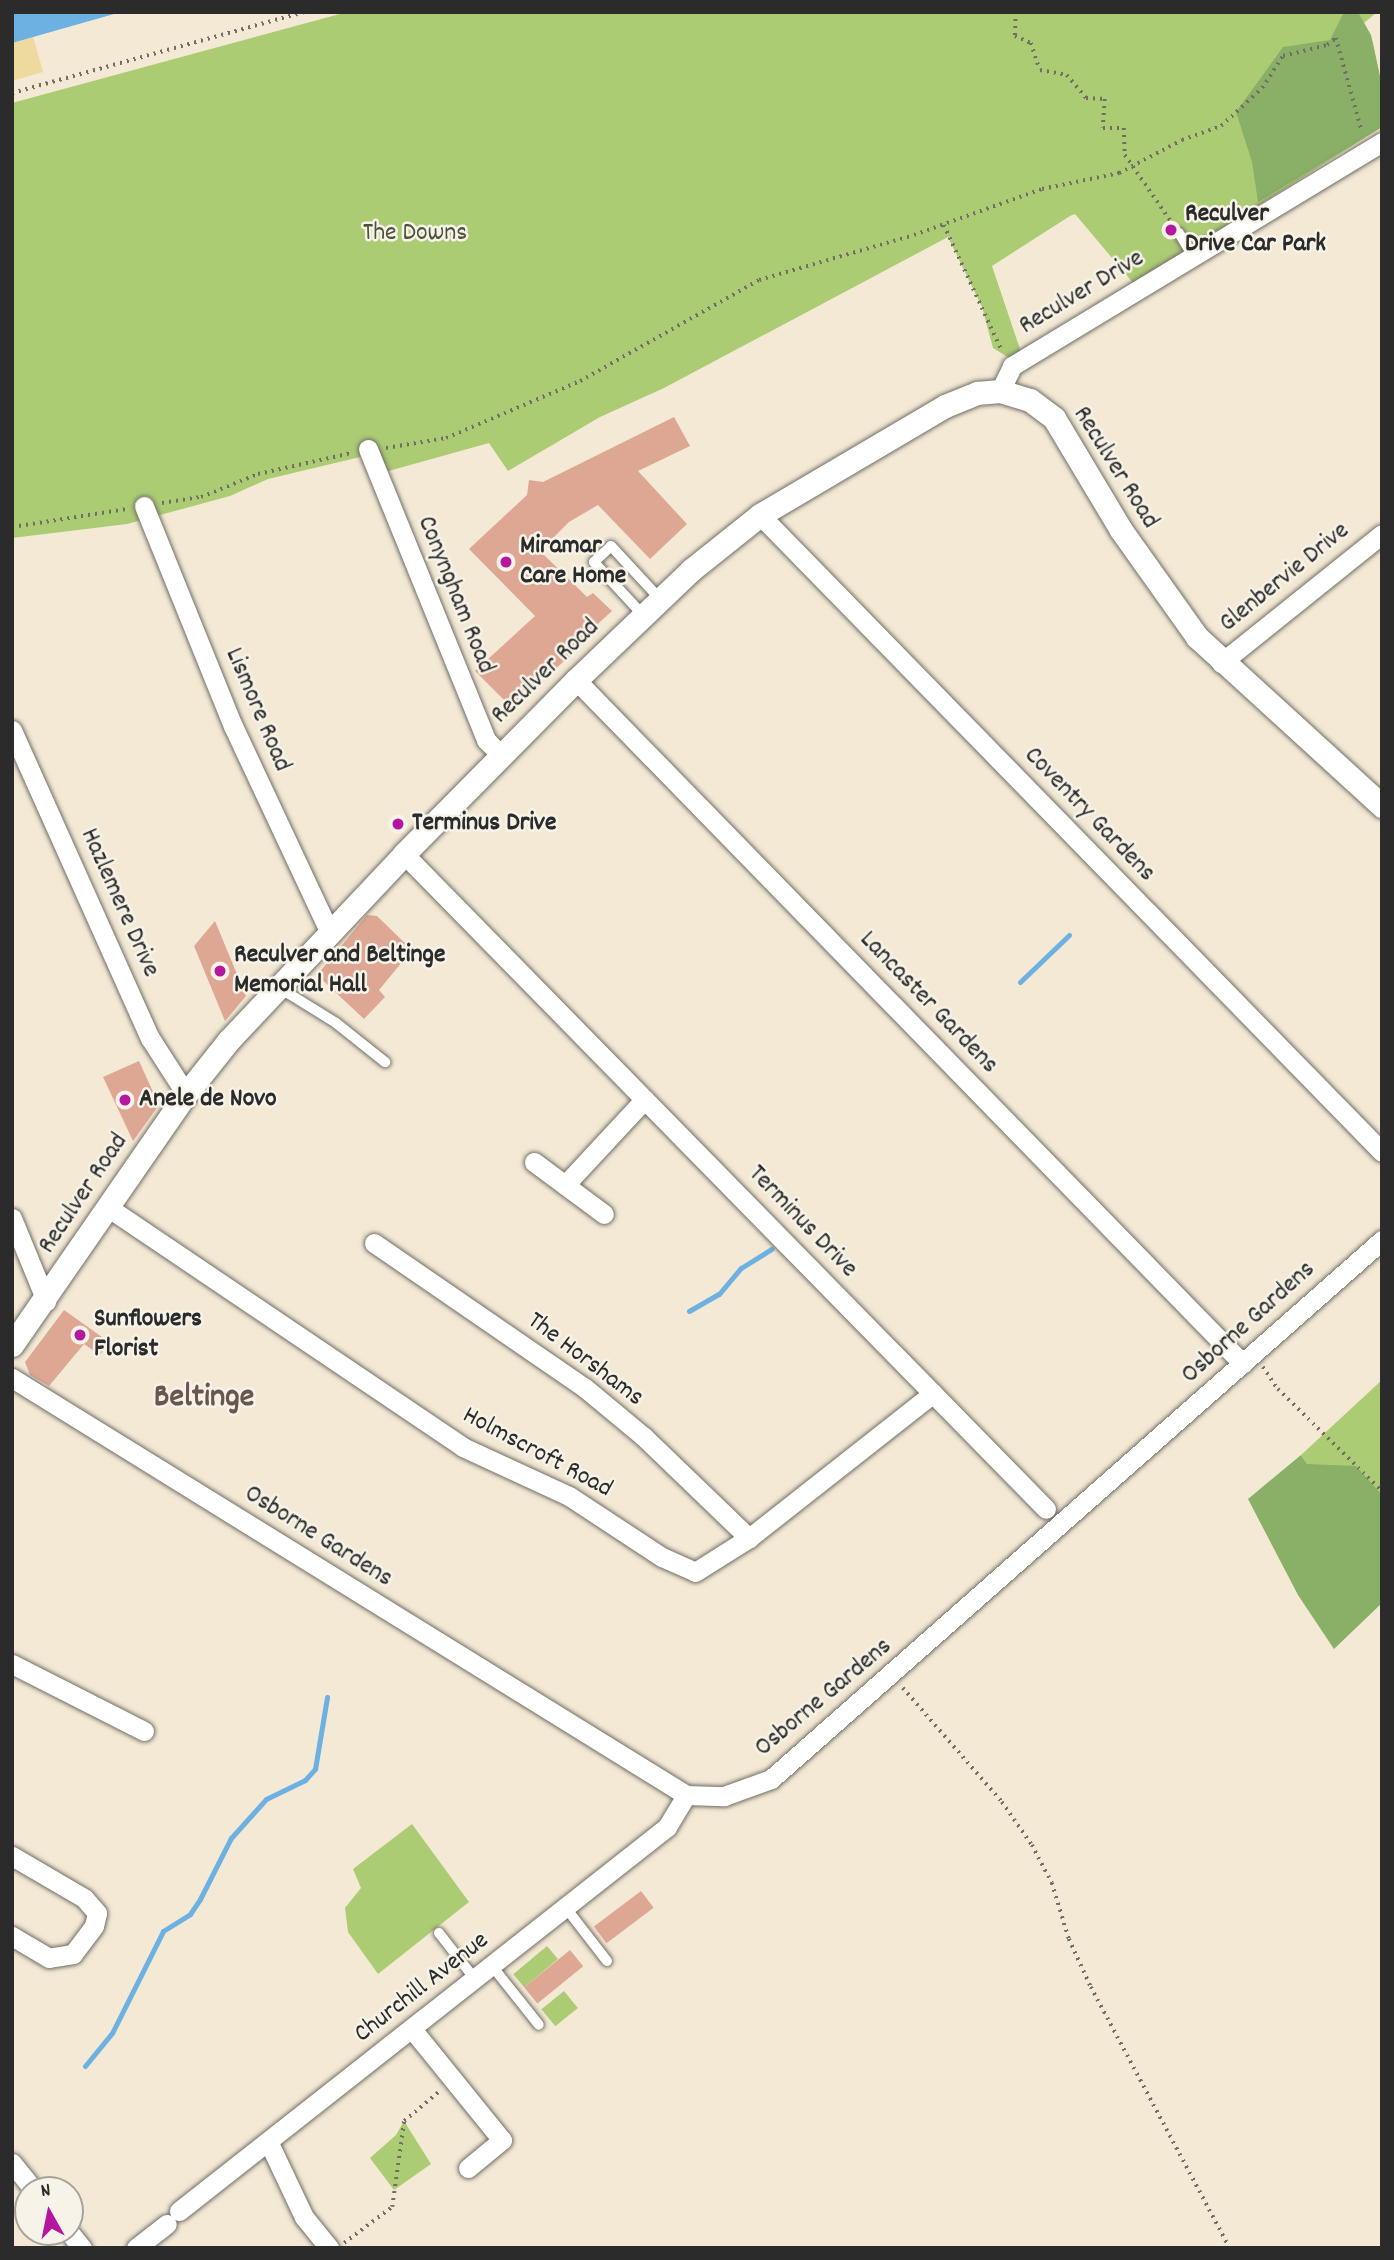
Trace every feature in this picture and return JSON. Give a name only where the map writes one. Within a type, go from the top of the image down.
[{"type":"street","name":"Reculver Drive","points":[[1004,383],[1012,366],[1374,146]]},
{"type":"street","points":[[1003,353],[1004,383]]},
{"type":"street","name":"Reculver Road","points":[[12,1345],[46,1301],[186,1094],[278,987],[404,854],[576,680],[652,607],[760,514],[946,406],[976,393],[1004,383],[1054,418],[1121,530],[1176,609],[1221,663],[1334,759],[1382,806]]},
{"type":"street","name":"Conyngham Road","points":[[368,449],[486,740],[501,755]]},
{"type":"street","name":"Lismore Road","points":[[144,506],[233,726],[330,933]]},
{"type":"street","name":"Coventry Gardens","points":[[760,514],[1382,1152]]},
{"type":"street","name":"Glenbervie Drive","points":[[1221,663],[1382,534]]},
{"type":"street","name":"Lancaster Gardens","points":[[576,680],[1248,1359]]},
{"type":"street","name":"Hazlemere Drive","points":[[12,730],[150,1038],[186,1094]]},
{"type":"street","name":"Terminus Drive","points":[[404,854],[1046,1509]]},
{"type":"street","points":[[565,1185],[645,1099]]},
{"type":"street","points":[[534,1162],[604,1214]]},
{"type":"street","name":"Holmscroft Road","points":[[109,1208],[463,1447],[569,1496],[662,1557],[695,1572],[749,1538],[933,1393]]},
{"type":"street","points":[[12,1218],[46,1301]]},
{"type":"street","name":"Osborne Gardens","points":[[12,1378],[685,1795],[724,1796],[771,1779],[893,1675],[1382,1240]]},
{"type":"street","name":"The Horshams","points":[[374,1243],[585,1388],[644,1437],[749,1538]]},
{"type":"street","points":[[12,1664],[144,1731]]},
{"type":"street","name":"Churchill Avenue","points":[[136,2248],[667,1827],[685,1795]]},
{"type":"street","points":[[12,1856],[84,1898],[97,1913],[94,1926],[73,1954],[49,1958],[12,1936]]},
{"type":"street","points":[[412,2029],[502,2140],[468,2168]]},
{"type":"street","points":[[269,2143],[303,2217],[329,2248]]},
{"type":"lane","points":[[1179,233],[1193,256]]},
{"type":"lane","points":[[611,546],[652,607],[594,562],[611,546]]},
{"type":"lane","points":[[278,987],[337,1023],[384,1062]]},
{"type":"lane","points":[[566,1908],[607,1961]]},
{"type":"lane","points":[[439,1933],[476,1979]]},
{"type":"lane","points":[[492,1966],[539,2025]]},
{"type":"path","points":[[12,93],[305,12]]},
{"type":"path","points":[[1016,12],[1015,36],[1031,43],[1040,69],[1067,75],[1086,98],[1105,99],[1103,128],[1124,128],[1125,155],[1179,233]]},
{"type":"path","points":[[12,527],[201,497],[258,474],[368,449],[446,438],[580,381],[759,280],[944,225],[1042,189],[1119,173],[1221,126],[1262,88],[1283,56],[1327,45],[1336,38],[1374,146]]},
{"type":"path","points":[[944,225],[1003,353]]},
{"type":"path","points":[[1248,1359],[1382,1492]]},
{"type":"path","points":[[893,1675],[1002,1802],[1032,1845],[1052,1883],[1069,1939],[1091,1987],[1230,2248]]},
{"type":"path","points":[[339,2248],[392,2207],[404,2121],[453,2080]]},
{"type":"green space","name":"The Downs","points":[[347,12],[1377,12],[1364,23],[1373,43],[1382,86],[1382,127],[1134,284],[1075,214],[1070,216],[992,266],[1022,355],[1011,359],[993,348],[982,307],[948,237],[664,388],[600,417],[508,471],[489,443],[385,472],[377,453],[268,479],[230,496],[127,524],[12,538],[12,103]]},
{"type":"green space","points":[[1344,12],[1358,12],[1371,35],[1382,86],[1382,127],[1258,202],[1252,162],[1236,112],[1283,47],[1330,40]]},
{"type":"green space","points":[[1382,1380],[1382,1497],[1307,1464],[1301,1455]]},
{"type":"green space","points":[[1301,1455],[1307,1464],[1356,1466],[1382,1495],[1382,1603],[1334,1649],[1298,1595],[1248,1499]]},
{"type":"green space","points":[[412,1824],[469,1902],[378,1974],[348,1932],[345,1908],[361,1888],[353,1869]]},
{"type":"green space","points":[[547,1946],[558,1959],[524,1987],[513,1974]]},
{"type":"green space","points":[[564,1991],[578,2008],[555,2026],[541,2009]]},
{"type":"green space","points":[[404,2121],[431,2164],[394,2190],[370,2158],[396,2135]]},
{"type":"sand","points":[[12,12],[26,12],[43,72],[12,81]]},
{"type":"water","points":[[12,12],[121,12],[12,43]]},
{"type":"building","name":"Miramar Care Home","points":[[674,417],[690,446],[638,471],[687,524],[650,559],[598,505],[569,522],[540,551],[587,597],[593,593],[612,611],[567,652],[570,656],[555,669],[553,666],[521,695],[517,707],[511,707],[475,671],[535,616],[469,549],[527,495],[529,480],[543,482]]},
{"type":"building","points":[[367,915],[377,916],[412,950],[379,990],[385,997],[364,1019],[317,975]]},
{"type":"building","name":"Reculver and Beltinge Memorial Hall","points":[[215,921],[246,996],[225,1021],[194,946]]},
{"type":"building","points":[[139,1061],[159,1105],[133,1141],[103,1077]]},
{"type":"building","points":[[64,1310],[109,1342],[100,1355],[84,1344],[49,1386],[30,1375],[25,1362]]},
{"type":"building","points":[[641,1891],[654,1908],[607,1943],[594,1927]]},
{"type":"building","points":[[570,1950],[583,1966],[537,2003],[524,1987]]},
{"type":"waterway","points":[[1020,982],[1069,935]]},
{"type":"waterway","points":[[689,1311],[719,1294],[741,1268],[772,1249]]},
{"type":"waterway","points":[[85,2066],[112,2033],[163,1931],[190,1914],[231,1838],[266,1799],[305,1780],[315,1769],[327,1697]]},
{"type":"place","name":"Reculver Drive Car Park","points":[[1171,230]]},
{"type":"place","name":"Miramar Care Home","points":[[506,562]]},
{"type":"place","name":"Terminus Drive","points":[[398,824]]},
{"type":"place","name":"Reculver and Beltinge Memorial Hall","points":[[220,971]]},
{"type":"place","name":"Anele de Novo","points":[[125,1100]]},
{"type":"place","name":"Sunflowers Florist","points":[[80,1335]]},
{"type":"district","name":"Beltinge","points":[[204,1399]]}]
